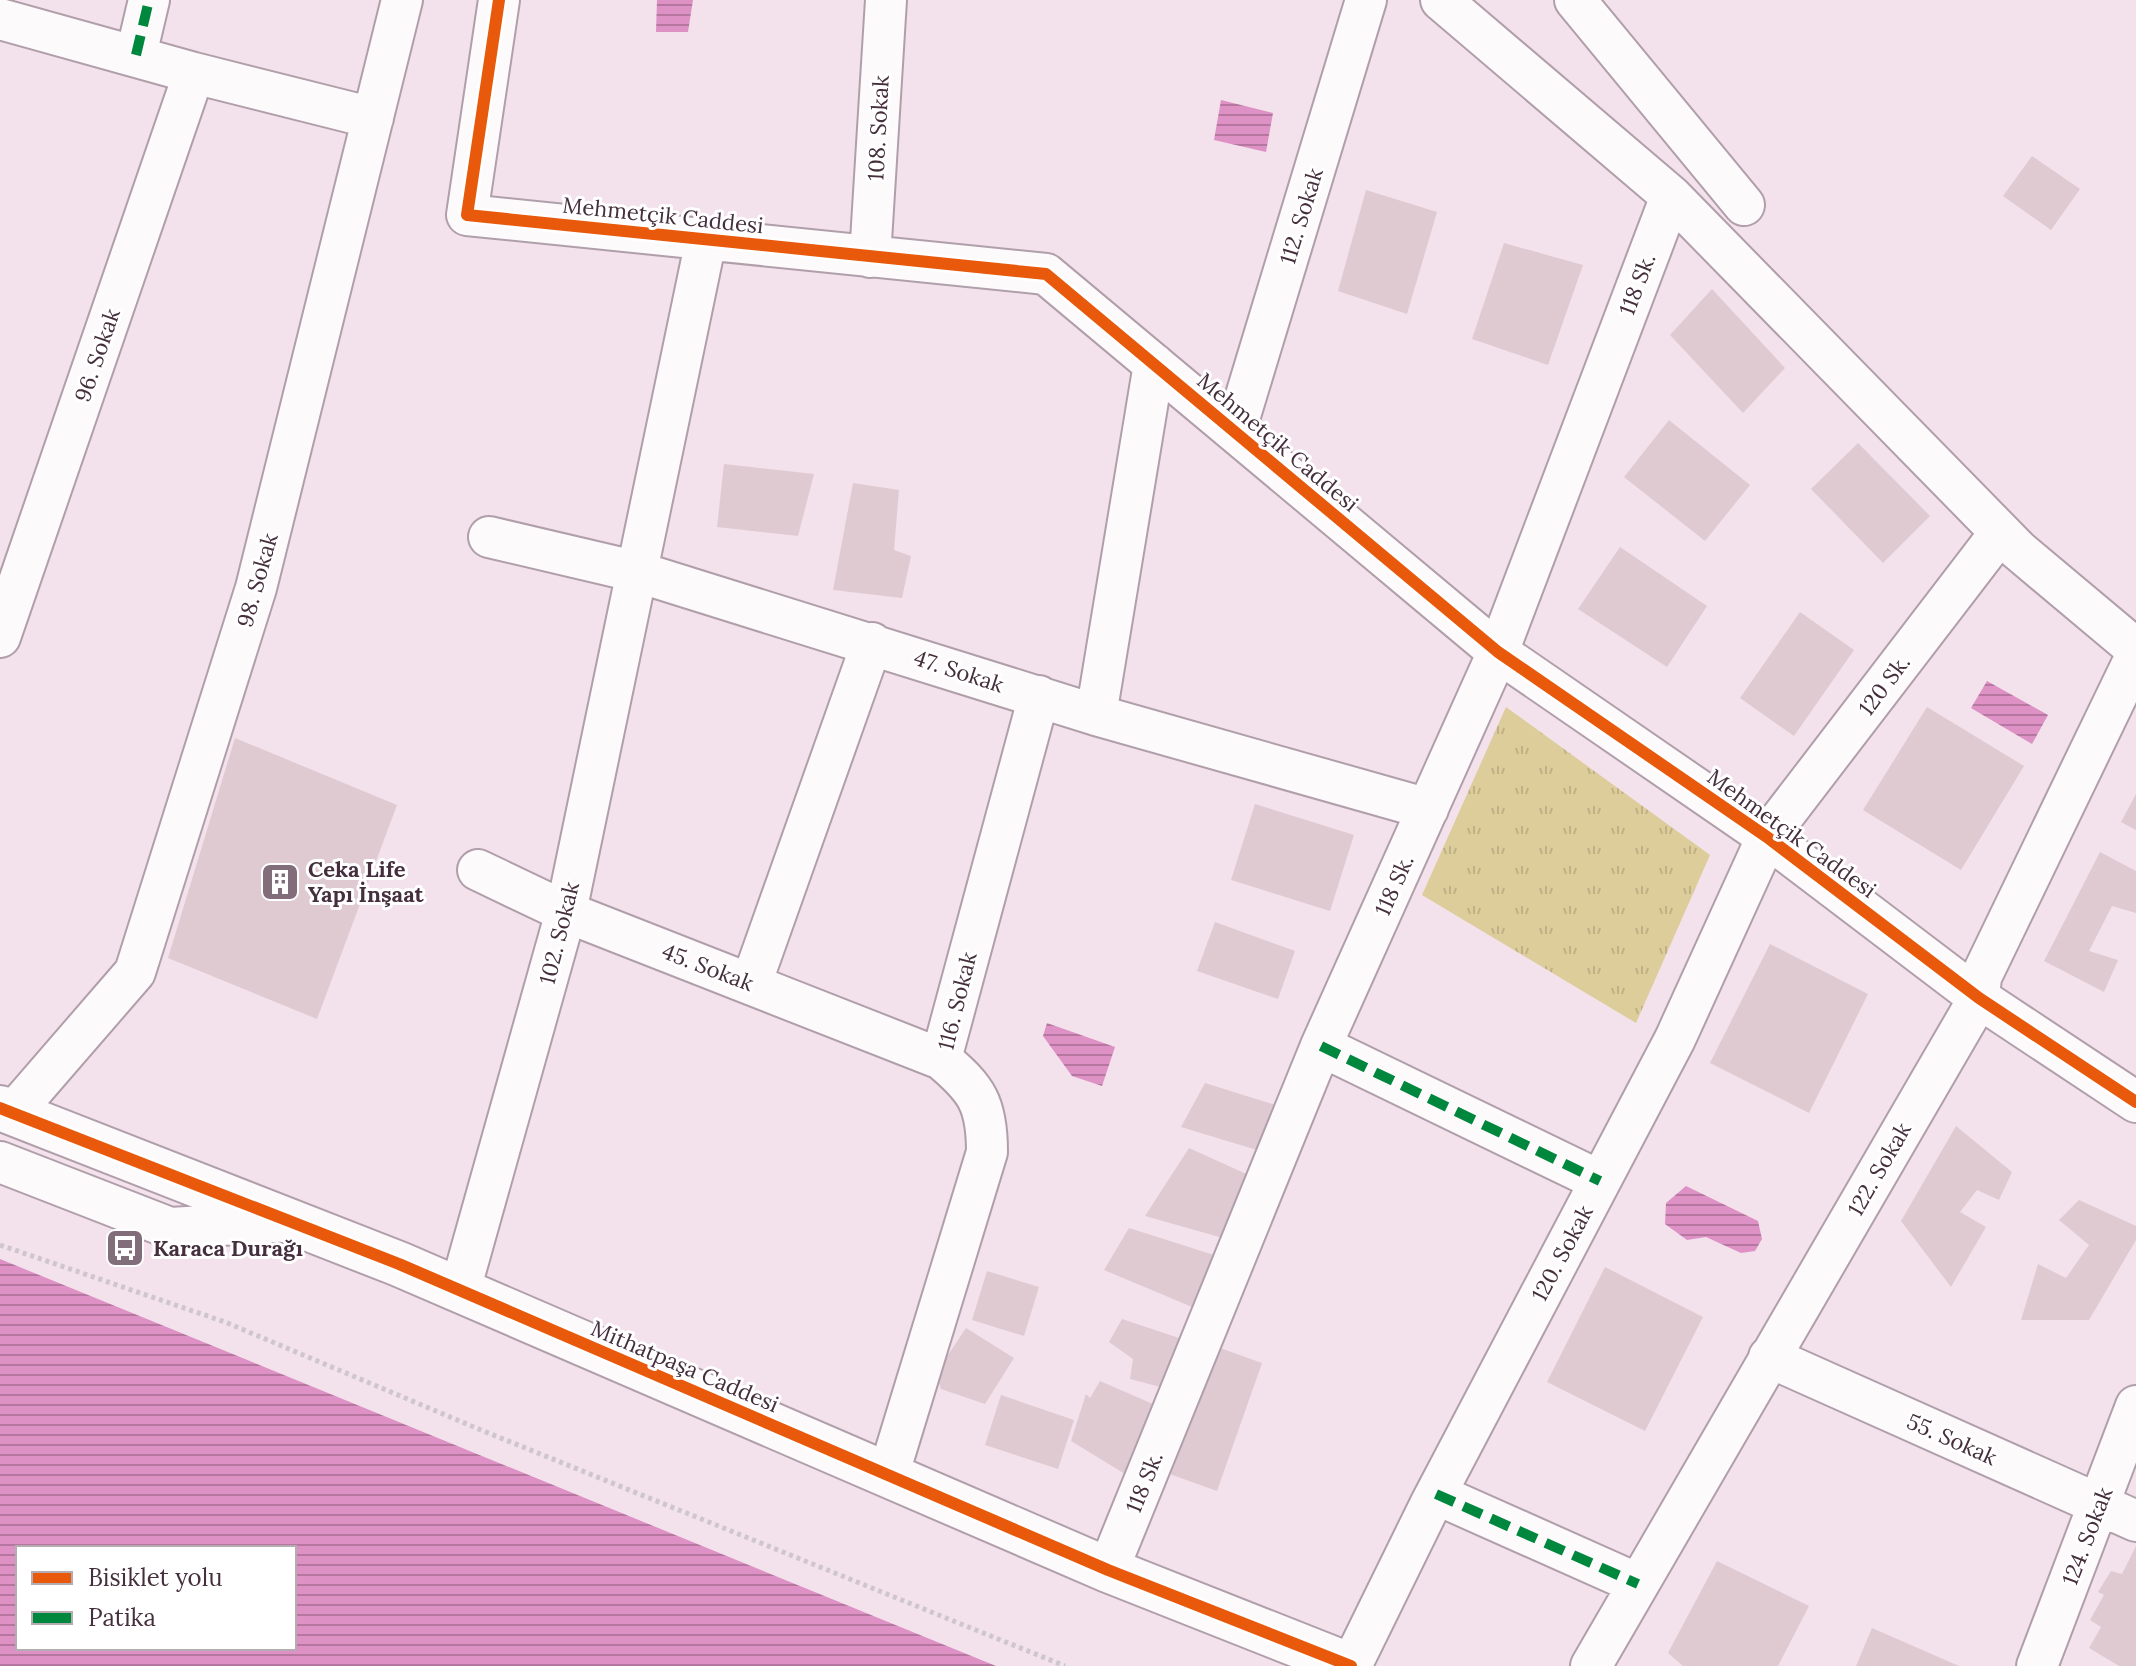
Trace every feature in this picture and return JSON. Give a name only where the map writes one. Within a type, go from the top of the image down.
[{"type":"main road","name":"Mithatpaşa Caddesi","points":[[6,1111],[460,1290],[1108,1570],[1351,1666]]},
{"type":"street","points":[[136,55],[149,0]]},
{"type":"street","name":"98. Sokak","points":[[6,1111],[135,972],[256,588],[402,0]]},
{"type":"street","name":"Mehmetçik Caddesi","points":[[499,0],[467,215],[1046,274],[1498,652],[1767,837],[1979,998],[2136,1102]]},
{"type":"street","name":"108. Sokak","points":[[870,257],[886,0]]},
{"type":"street","name":"112. Sokak","points":[[1235,432],[1366,0]]},
{"type":"street","points":[[1441,0],[1671,196],[2000,533],[2136,649]]},
{"type":"street","points":[[1575,0],[1744,205]]},
{"type":"street","points":[[0,19],[194,73],[373,118]]},
{"type":"street","name":"96. Sokak","points":[[0,637],[194,73]]},
{"type":"street","name":"118 Sk.","points":[[1108,1570],[1321,1046],[1498,652],[1671,196]]},
{"type":"street","name":"102. Sokak","points":[[460,1290],[566,912],[706,240]]},
{"type":"street","points":[[1096,715],[1154,364]]},
{"type":"street","name":"120 Sk.","points":[[1767,837],[2000,533]]},
{"type":"street","name":"47. Sokak","points":[[489,537],[638,572],[1096,715],[1428,809]]},
{"type":"street","points":[[751,984],[872,643]]},
{"type":"street","name":"122. Sokak","points":[[1591,1666],[1979,998],[1981,977],[2136,656]]},
{"type":"street","name":"116. Sokak","points":[[888,1476],[987,1152],[987,1117],[982,1106],[971,1084],[941,1059],[1039,696]]},
{"type":"street","name":"120. Sokak","points":[[1351,1666],[1436,1494],[1675,1039],[1767,837]]},
{"type":"street","name":"45. Sokak","points":[[478,870],[566,912],[941,1059]]},
{"type":"street","points":[[1321,1046],[1600,1181]]},
{"type":"street","points":[[0,1162],[170,1228],[291,1221]]},
{"type":"street","name":"55. Sokak","points":[[1769,1357],[2136,1521]]},
{"type":"street","name":"124. Sokak","points":[[2037,1666],[2136,1406]]},
{"type":"street","points":[[1436,1494],[1638,1584]]},
{"type":"path","points":[[0,1245],[225,1322],[709,1523],[1065,1666]]},
{"type":"green space","points":[[1506,707],[1710,855],[1636,1023],[1422,895]]},
{"type":"shaded area","points":[[657,0],[693,0],[688,32],[656,32]]},
{"type":"shaded area","points":[[1221,100],[1273,113],[1266,152],[1214,140]]},
{"type":"shaded area","points":[[1987,681],[2048,715],[2032,744],[1971,708]]},
{"type":"shaded area","points":[[1047,1023],[1115,1047],[1102,1086],[1072,1076],[1043,1036]]},
{"type":"shaded area","points":[[1686,1186],[1758,1221],[1762,1239],[1755,1251],[1741,1253],[1706,1237],[1687,1240],[1665,1224],[1666,1203]]},
{"type":"shaded area","points":[[0,1259],[996,1666],[0,1666]]},
{"type":"building","points":[[2032,156],[2080,189],[2051,230],[2003,196]]},
{"type":"building","points":[[1366,190],[1437,212],[1407,314],[1338,291]]},
{"type":"building","points":[[1504,243],[1583,265],[1548,365],[1472,339]]},
{"type":"building","points":[[1712,289],[1785,368],[1743,413],[1670,335]]},
{"type":"building","points":[[1669,420],[1750,485],[1705,541],[1624,477]]},
{"type":"building","points":[[1858,443],[1930,516],[1883,563],[1811,489]]},
{"type":"building","points":[[724,464],[814,474],[798,536],[717,527]]},
{"type":"building","points":[[853,483],[899,490],[894,550],[911,556],[902,598],[833,590]]},
{"type":"building","points":[[1620,547],[1707,606],[1667,667],[1578,609]]},
{"type":"building","points":[[1800,612],[1854,650],[1794,736],[1740,698]]},
{"type":"building","points":[[1927,707],[2024,766],[1961,870],[1863,810]]},
{"type":"building","name":"Ceka Life Yapı İnşaat","points":[[235,738],[397,805],[317,1019],[168,958]]},
{"type":"building","points":[[2136,794],[2136,830],[2121,822]]},
{"type":"building","points":[[1255,804],[1354,835],[1330,911],[1231,880]]},
{"type":"building","points":[[2100,852],[2136,871],[2136,913],[2112,906],[2089,951],[2118,960],[2104,992],[2044,961]]},
{"type":"building","points":[[1215,922],[1295,951],[1278,999],[1197,971]]},
{"type":"building","points":[[1770,944],[1868,994],[1809,1113],[1710,1063]]},
{"type":"building","points":[[1205,1083],[1285,1108],[1270,1154],[1181,1127]]},
{"type":"building","points":[[1956,1126],[2012,1172],[1999,1200],[1977,1190],[1960,1212],[1986,1227],[1951,1287],[1901,1221]]},
{"type":"building","points":[[1189,1148],[1253,1177],[1230,1240],[1145,1216]]},
{"type":"building","points":[[2079,1200],[2136,1226],[2136,1240],[2089,1320],[2021,1320],[2038,1264],[2066,1278],[2089,1245],[2059,1220]]},
{"type":"building","points":[[1129,1228],[1214,1255],[1197,1309],[1104,1270]]},
{"type":"building","points":[[1605,1267],[1703,1317],[1645,1431],[1547,1382]]},
{"type":"building","points":[[987,1271],[1039,1287],[1024,1336],[972,1320]]},
{"type":"building","points":[[1122,1319],[1185,1340],[1168,1389],[1130,1379],[1133,1359],[1109,1342]]},
{"type":"building","points":[[966,1328],[1014,1358],[985,1404],[941,1389],[933,1365],[946,1358]]},
{"type":"building","points":[[1209,1344],[1262,1363],[1217,1491],[1164,1472]]},
{"type":"building","points":[[1100,1381],[1153,1404],[1130,1477],[1071,1441],[1086,1394],[1090,1398]]},
{"type":"building","points":[[1001,1395],[1074,1420],[1058,1469],[985,1445]]},
{"type":"building","points":[[2136,1546],[2136,1666],[2119,1666],[2089,1648],[2101,1627],[2090,1620],[2104,1595],[2098,1592],[2111,1571],[2122,1574]]},
{"type":"building","points":[[1717,1561],[1809,1606],[1778,1666],[1683,1666],[1668,1653]]},
{"type":"building","points":[[1872,1628],[1959,1666],[1856,1666]]},
{"type":"marked path","points":[[136,55],[149,0]]},
{"type":"marked path","points":[[1321,1046],[1600,1181]]},
{"type":"marked path","points":[[1436,1494],[1638,1584]]},
{"type":"cycle path","points":[[499,0],[467,215],[1046,274],[1498,652],[1767,837],[1979,998],[2136,1102]]},
{"type":"cycle path","points":[[0,1108],[399,1264],[1108,1570],[1351,1666]]},
{"type":"place","name":"Ceka Life Yapı İnşaat","points":[[280,882]]},
{"type":"place","name":"Karaca Durağı","points":[[125,1248]]}]
